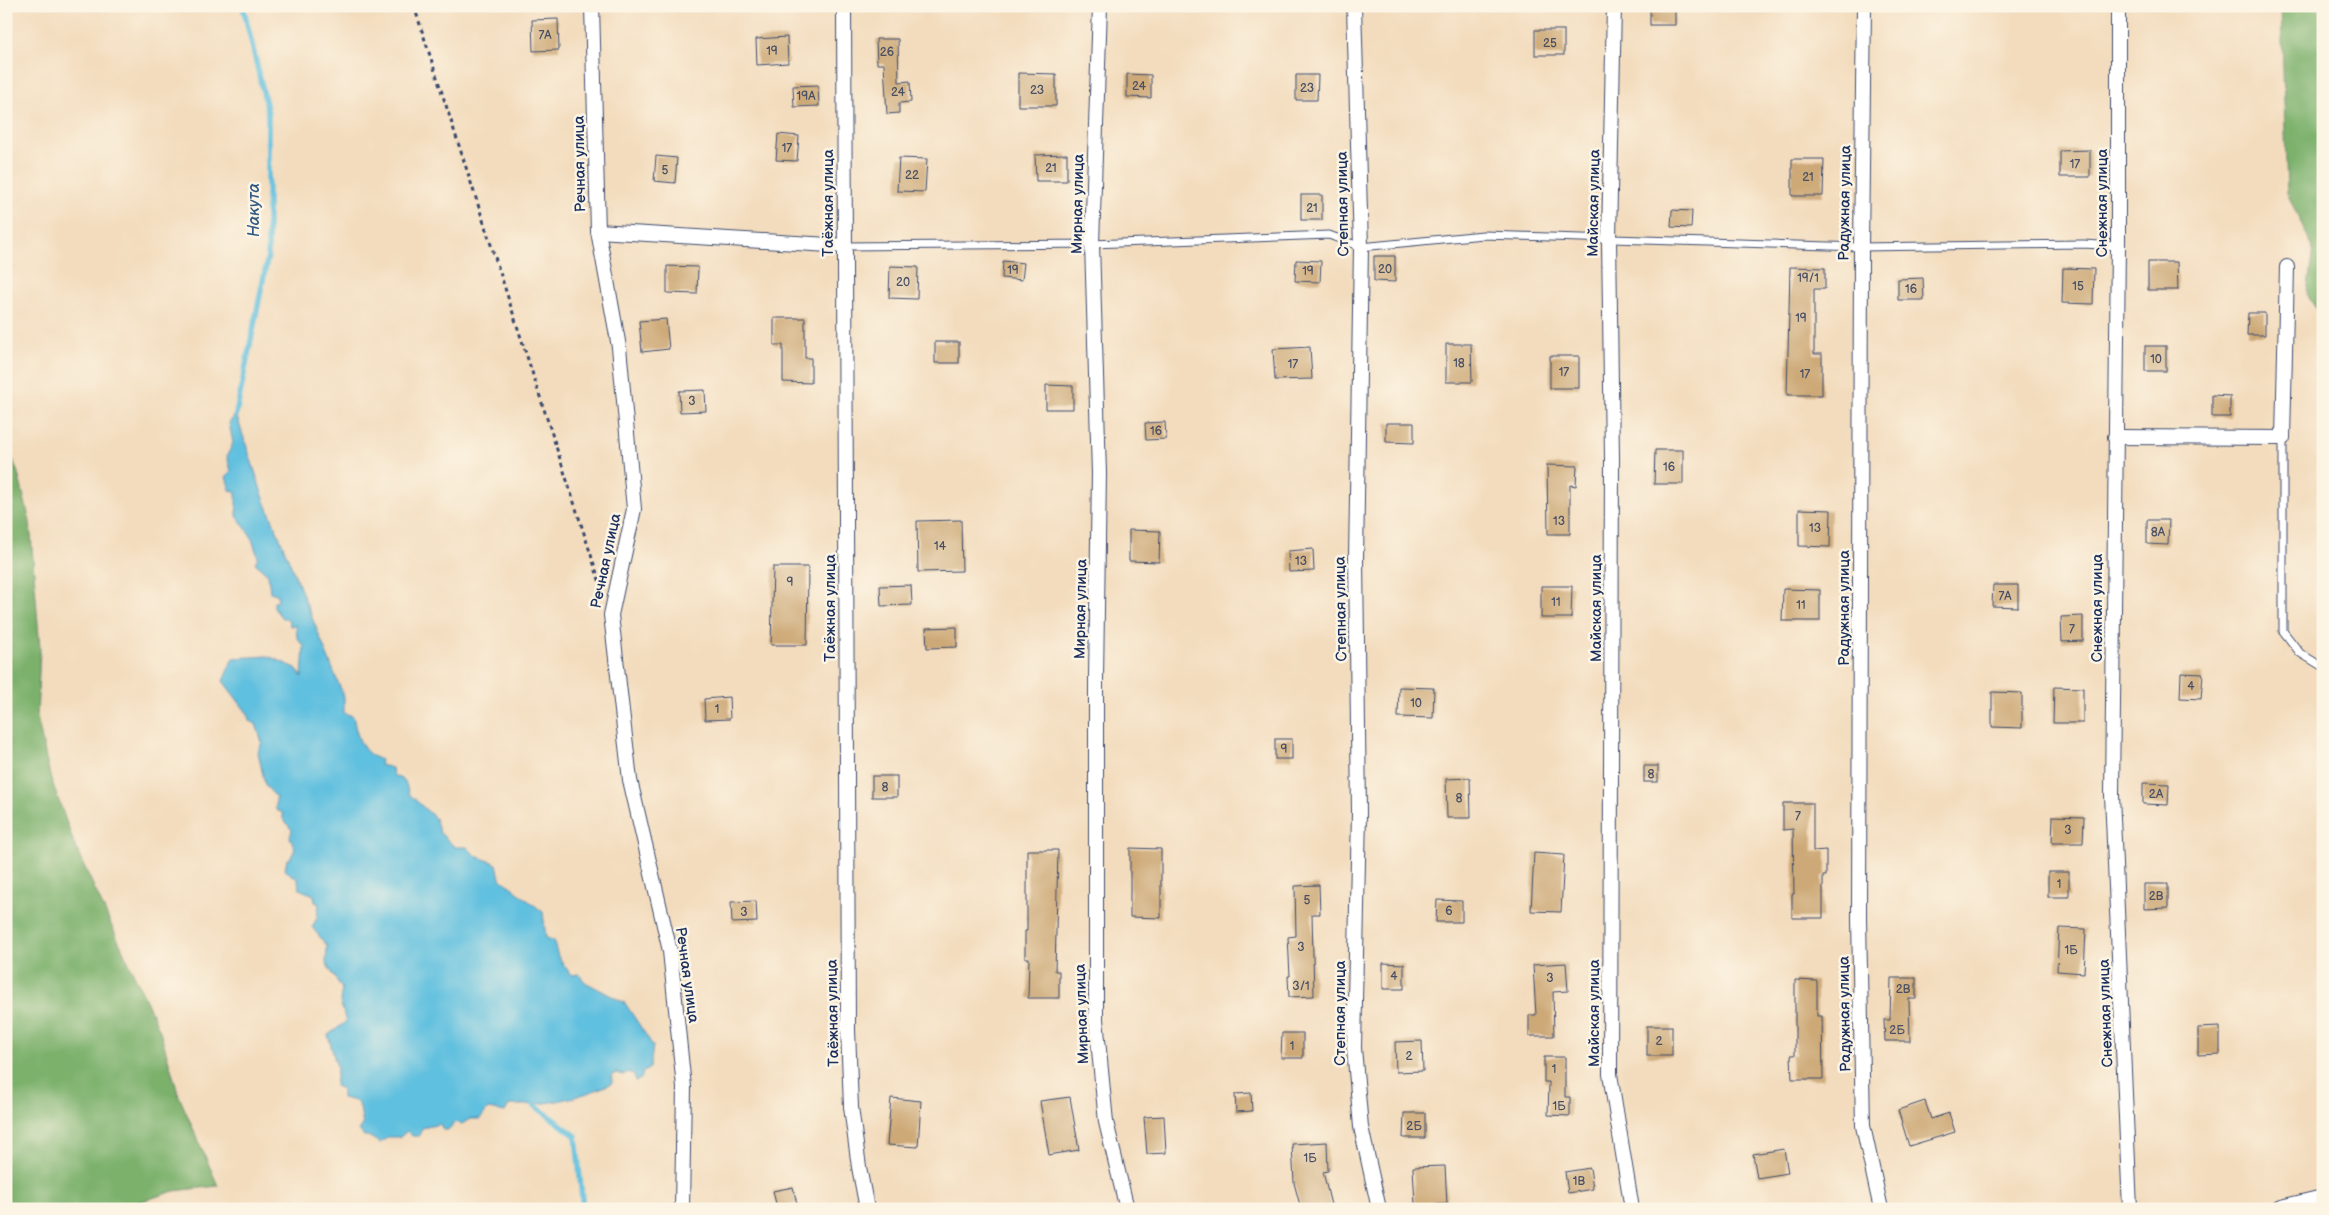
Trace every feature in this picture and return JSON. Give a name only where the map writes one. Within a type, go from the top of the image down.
[{"type":"street","name":"Речная улица","points":[[592,6],[598,231],[619,347],[634,509],[611,615],[630,780],[670,951],[684,1087],[682,1209]]},
{"type":"street","name":"Таёжная улица","points":[[844,6],[848,1030],[851,1107],[867,1209]]},
{"type":"street","name":"Мирная улица","points":[[1100,6],[1092,244],[1099,473],[1096,678],[1096,1019],[1106,1122],[1127,1209]]},
{"type":"street","name":"Степная улица","points":[[1354,6],[1360,247],[1356,559],[1359,813],[1354,1048],[1360,1127],[1379,1209]]},
{"type":"street","name":"Майская улица","points":[[1614,6],[1609,238],[1612,458],[1610,1074],[1632,1209]]},
{"type":"street","name":"Радужная улица","points":[[1864,6],[1861,247],[1859,918],[1863,1126],[1881,1209]]},
{"type":"street","name":"Снежная улица","points":[[2118,6],[2118,246],[2112,795],[2130,1209]]},
{"type":"street","points":[[598,231],[845,246]]},
{"type":"street","points":[[2115,437],[2283,438],[2287,267]]},
{"type":"street","points":[[2281,1209],[2323,1199]]},
{"type":"lane","points":[[845,246],[1092,244],[1329,235],[1360,247],[1483,235],[1861,247],[2084,244],[2118,246]]},
{"type":"lane","points":[[2283,438],[2283,631],[2300,653],[2323,667]]},
{"type":"path","points":[[414,6],[601,586]]},
{"type":"green space","points":[[2281,6],[2323,6],[2323,318],[2307,294],[2313,248],[2287,193]]},
{"type":"green space","points":[[6,441],[18,473],[30,522],[40,649],[37,717],[50,776],[75,846],[160,1031],[179,1096],[218,1186],[174,1191],[118,1209],[6,1209]]},
{"type":"water","points":[[236,414],[263,496],[344,697],[344,713],[353,716],[358,736],[364,748],[368,753],[381,760],[380,765],[392,768],[393,775],[405,781],[409,794],[435,818],[440,833],[455,847],[467,847],[476,856],[497,864],[500,878],[543,912],[546,938],[553,940],[558,956],[571,975],[579,974],[585,982],[625,1003],[653,1046],[650,1068],[643,1072],[641,1079],[635,1081],[634,1075],[628,1072],[623,1075],[616,1073],[612,1075],[612,1083],[588,1093],[536,1104],[509,1105],[505,1112],[488,1109],[480,1119],[470,1119],[462,1124],[455,1122],[448,1130],[443,1130],[440,1124],[422,1128],[419,1136],[412,1136],[407,1131],[400,1137],[388,1137],[380,1143],[368,1136],[364,1136],[359,1130],[363,1125],[360,1107],[356,1101],[342,1098],[342,1089],[335,1086],[337,1068],[328,1035],[346,1022],[340,1001],[342,989],[326,963],[327,946],[312,927],[317,918],[319,904],[315,902],[314,895],[299,889],[298,879],[285,870],[287,859],[290,859],[295,849],[290,837],[292,830],[283,819],[283,813],[276,810],[276,797],[265,785],[258,752],[262,742],[256,724],[249,721],[248,714],[223,681],[233,658],[268,656],[296,668],[302,677],[304,646],[297,638],[296,625],[290,626],[288,619],[282,618],[274,608],[274,602],[278,601],[277,594],[270,592],[268,574],[255,563],[258,557],[251,536],[237,516],[236,492],[230,490],[226,477],[231,471],[227,456],[233,443],[229,423]]},
{"type":"building","points":[[1650,6],[1675,6],[1675,25],[1650,25]]},
{"type":"building","points":[[558,19],[559,50],[533,51],[532,20]]},
{"type":"building","points":[[1535,30],[1564,30],[1564,55],[1535,55]]},
{"type":"building","points":[[787,37],[788,63],[757,65],[756,39]]},
{"type":"building","points":[[876,39],[898,39],[899,82],[910,81],[911,102],[899,103],[899,113],[887,114],[884,64],[877,64]]},
{"type":"building","points":[[1018,73],[1056,74],[1056,106],[1018,106]]},
{"type":"building","points":[[1127,74],[1151,75],[1151,98],[1127,97]]},
{"type":"building","points":[[1296,75],[1318,75],[1317,100],[1296,100]]},
{"type":"building","points":[[818,85],[819,106],[794,107],[793,86]]},
{"type":"building","points":[[778,134],[799,136],[797,161],[776,160]]},
{"type":"building","points":[[2090,150],[2090,177],[2060,177],[2060,151]]},
{"type":"building","points":[[1067,154],[1067,181],[1036,181],[1035,155]]},
{"type":"building","points":[[656,156],[677,158],[675,183],[654,181]]},
{"type":"building","points":[[899,158],[927,159],[925,192],[897,191]]},
{"type":"building","points":[[1792,159],[1824,159],[1823,196],[1792,196]]},
{"type":"building","points":[[1301,195],[1322,195],[1322,220],[1301,220]]},
{"type":"building","points":[[1672,210],[1692,211],[1691,228],[1671,227]]},
{"type":"building","points":[[1374,256],[1395,256],[1395,282],[1374,281]]},
{"type":"building","points":[[1296,260],[1321,261],[1320,282],[1295,281]]},
{"type":"building","points":[[1003,261],[1024,263],[1022,280],[1002,278]]},
{"type":"building","points":[[2148,262],[2177,262],[2178,290],[2148,290]]},
{"type":"building","points":[[667,266],[698,267],[697,294],[667,293]]},
{"type":"building","points":[[890,266],[918,267],[917,299],[889,298]]},
{"type":"building","points":[[1790,267],[1825,268],[1825,289],[1814,289],[1814,354],[1822,354],[1822,395],[1787,395]]},
{"type":"building","points":[[2063,268],[2094,269],[2093,304],[2062,303]]},
{"type":"building","points":[[1923,278],[1924,300],[1898,300],[1898,279]]},
{"type":"building","points":[[2248,313],[2265,313],[2265,335],[2247,335]]},
{"type":"building","points":[[774,318],[805,318],[805,358],[811,358],[811,383],[783,382],[783,345],[774,345]]},
{"type":"building","points":[[666,319],[669,349],[642,352],[639,321]]},
{"type":"building","points":[[935,342],[959,342],[959,363],[935,363]]},
{"type":"building","points":[[1446,344],[1471,344],[1472,382],[1446,382]]},
{"type":"building","points":[[2145,346],[2166,346],[2166,371],[2145,371]]},
{"type":"building","points":[[1310,347],[1312,379],[1275,380],[1273,349]]},
{"type":"building","points":[[1550,356],[1579,356],[1579,388],[1550,388]]},
{"type":"building","points":[[1046,385],[1073,386],[1073,409],[1046,409]]},
{"type":"building","points":[[705,390],[706,411],[680,412],[679,391]]},
{"type":"building","points":[[2212,395],[2230,396],[2230,417],[2212,417]]},
{"type":"building","points":[[1165,422],[1166,439],[1146,440],[1145,423]]},
{"type":"building","points":[[1386,423],[1414,423],[1414,443],[1386,442]]},
{"type":"building","points":[[1655,450],[1683,450],[1683,484],[1654,484]]},
{"type":"building","points":[[1547,465],[1577,466],[1576,486],[1570,485],[1570,534],[1548,534]]},
{"type":"building","points":[[1799,509],[1831,510],[1830,547],[1799,546]]},
{"type":"building","points":[[961,520],[962,571],[918,572],[917,521]]},
{"type":"building","points":[[2147,520],[2169,520],[2168,545],[2147,544]]},
{"type":"building","points":[[1129,530],[1160,531],[1159,562],[1129,561]]},
{"type":"building","points":[[1313,549],[1314,571],[1289,572],[1288,551]]},
{"type":"building","points":[[773,567],[808,567],[807,645],[771,645]]},
{"type":"building","points":[[911,585],[912,605],[881,606],[880,586]]},
{"type":"building","points":[[1993,585],[2018,585],[2018,607],[1992,606]]},
{"type":"building","points":[[1541,586],[1572,586],[1571,618],[1541,618]]},
{"type":"building","points":[[1783,589],[1820,590],[1820,621],[1782,621]]},
{"type":"building","points":[[2083,616],[2083,641],[2062,642],[2061,617]]},
{"type":"building","points":[[957,627],[957,647],[927,648],[926,628]]},
{"type":"building","points":[[2181,673],[2203,674],[2201,699],[2180,698]]},
{"type":"building","points":[[1399,687],[1434,688],[1433,718],[1398,717]]},
{"type":"building","points":[[2054,687],[2083,688],[2083,723],[2053,723]]},
{"type":"building","points":[[1992,692],[2022,693],[2022,728],[1992,727]]},
{"type":"building","points":[[729,697],[730,719],[705,720],[704,699]]},
{"type":"building","points":[[1275,739],[1292,739],[1292,759],[1275,759]]},
{"type":"building","points":[[1644,766],[1658,766],[1658,782],[1644,782]]},
{"type":"building","points":[[872,776],[897,776],[897,797],[872,797]]},
{"type":"building","points":[[1470,778],[1471,818],[1447,818],[1446,779]]},
{"type":"building","points":[[2143,783],[2169,784],[2168,805],[2143,804]]},
{"type":"building","points":[[1783,803],[1813,803],[1813,851],[1826,850],[1826,876],[1823,876],[1823,918],[1792,918],[1792,894],[1794,894],[1793,829],[1783,830]]},
{"type":"building","points":[[2053,816],[2084,817],[2083,843],[2052,843]]},
{"type":"building","points":[[1130,848],[1161,849],[1161,918],[1130,917]]},
{"type":"building","points":[[1027,850],[1058,850],[1055,971],[1059,971],[1059,998],[1028,998],[1029,958],[1025,958]]},
{"type":"building","points":[[1534,853],[1564,855],[1561,912],[1531,911]]},
{"type":"building","points":[[2048,872],[2069,872],[2069,897],[2048,897]]},
{"type":"building","points":[[2144,884],[2168,884],[2168,908],[2144,909]]},
{"type":"building","points":[[1319,885],[1320,914],[1312,914],[1314,996],[1289,997],[1288,937],[1296,936],[1295,886]]},
{"type":"building","points":[[1437,900],[1462,901],[1462,922],[1436,922]]},
{"type":"building","points":[[756,901],[757,922],[732,923],[731,902]]},
{"type":"building","points":[[2059,928],[2086,929],[2084,973],[2057,971]]},
{"type":"building","points":[[1383,963],[1404,964],[1404,989],[1383,989]]},
{"type":"building","points":[[1566,963],[1568,991],[1553,992],[1554,1036],[1529,1036],[1529,1015],[1536,1015],[1533,965]]},
{"type":"building","points":[[1891,978],[1916,978],[1916,999],[1909,999],[1910,1041],[1885,1041],[1884,1020],[1890,1020]]},
{"type":"building","points":[[1795,980],[1817,981],[1817,1016],[1822,1016],[1823,1079],[1792,1079],[1791,1055],[1795,1055]]},
{"type":"building","points":[[1647,1026],[1672,1026],[1672,1056],[1647,1056]]},
{"type":"building","points":[[2220,1027],[2220,1054],[2198,1055],[2198,1028]]},
{"type":"building","points":[[1282,1033],[1303,1033],[1303,1058],[1281,1058]]},
{"type":"building","points":[[1422,1041],[1423,1071],[1396,1072],[1395,1042]]},
{"type":"building","points":[[1544,1057],[1565,1057],[1565,1097],[1570,1097],[1570,1116],[1548,1115],[1549,1082],[1544,1082]]},
{"type":"building","points":[[1251,1093],[1252,1111],[1236,1112],[1235,1094]]},
{"type":"building","points":[[1070,1097],[1079,1150],[1049,1155],[1040,1101]]},
{"type":"building","points":[[891,1098],[921,1101],[918,1147],[887,1145]]},
{"type":"building","points":[[1925,1101],[1931,1119],[1949,1113],[1955,1132],[1909,1146],[1898,1110]]},
{"type":"building","points":[[1404,1113],[1425,1113],[1425,1138],[1403,1138]]},
{"type":"building","points":[[1164,1116],[1166,1153],[1147,1154],[1144,1117]]},
{"type":"building","points":[[1327,1142],[1328,1171],[1323,1172],[1332,1209],[1301,1209],[1294,1183],[1292,1144]]},
{"type":"building","points":[[1784,1149],[1788,1173],[1757,1178],[1753,1154]]},
{"type":"building","points":[[1445,1166],[1447,1204],[1415,1205],[1413,1167]]},
{"type":"building","points":[[1590,1168],[1593,1189],[1568,1193],[1565,1172]]},
{"type":"building","points":[[793,1187],[797,1204],[777,1208],[773,1191]]},
{"type":"waterway","name":"Накута","points":[[236,414],[268,256],[268,113],[243,6]]},
{"type":"waterway","points":[[534,1105],[576,1136],[583,1209]]}]
